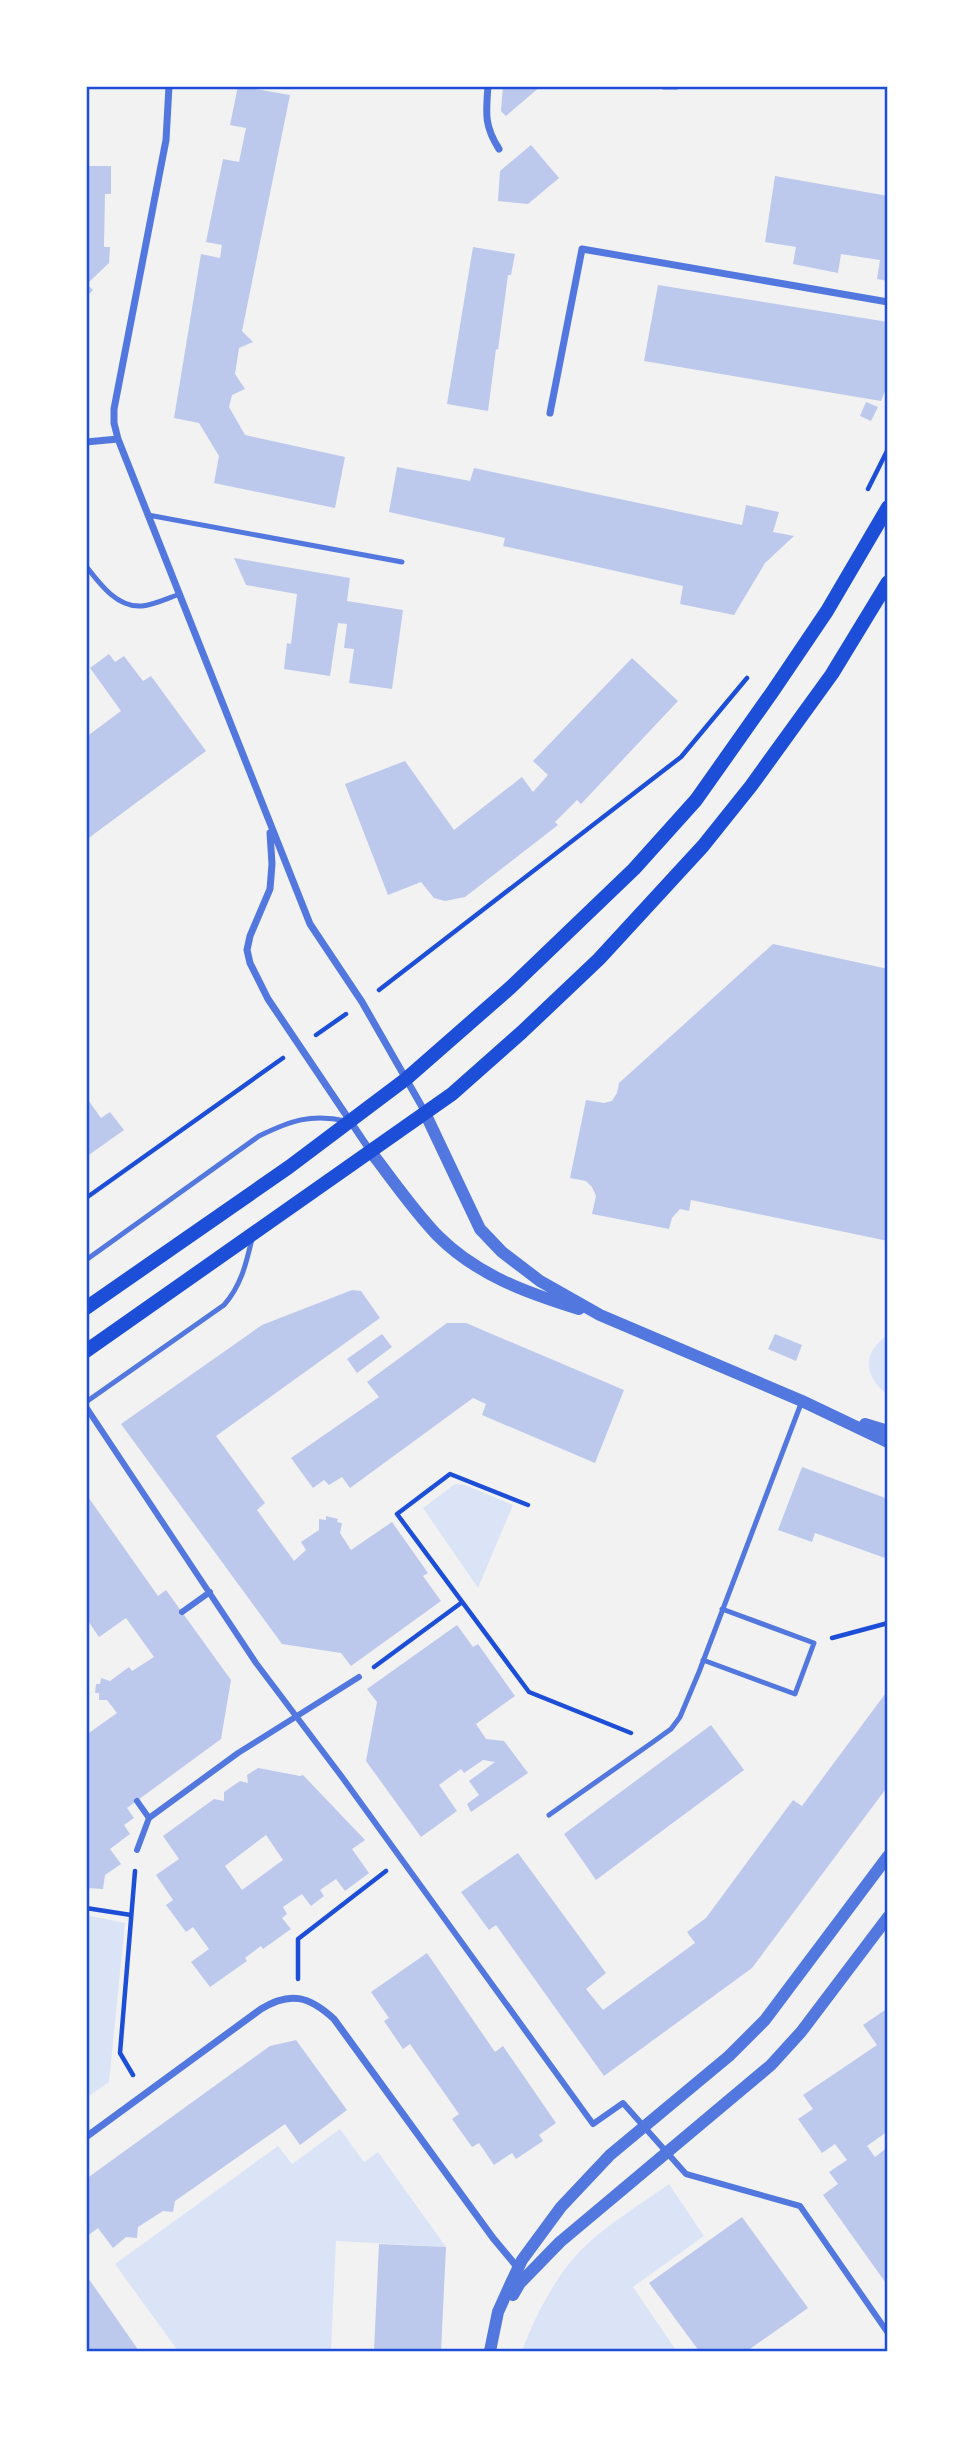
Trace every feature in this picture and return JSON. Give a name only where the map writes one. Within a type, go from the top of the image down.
[{"type":"main road","points":[[86,1308],[289,1167],[406,1079],[511,987],[608,895],[696,800],[802,650],[888,507]]},
{"type":"main road","points":[[86,1351],[425,1113],[478,1072],[599,959],[703,846],[751,786],[832,674],[888,582]]},
{"type":"street","points":[[169,86],[166,140],[114,409],[114,423],[118,439],[310,924],[362,1002],[406,1079],[425,1113],[470,1210],[491,1242],[540,1281],[600,1315],[802,1401],[888,1442]]},
{"type":"street","points":[[488,86],[487,125],[489,134],[499,149]]},
{"type":"street","points":[[664,86],[676,86]]},
{"type":"street","points":[[550,413],[582,248],[888,302]]},
{"type":"street","points":[[86,442],[118,439]]},
{"type":"street","points":[[270,825],[270,889],[250,936],[247,950],[255,976],[349,1121],[437,1235],[459,1254],[481,1270],[532,1295],[600,1315]]},
{"type":"street","points":[[802,1401],[888,1431]]},
{"type":"street","points":[[86,1407],[256,1662],[593,2124],[623,2103],[686,2174],[800,2206],[888,2333]]},
{"type":"street","points":[[182,1612],[210,1592]]},
{"type":"street","points":[[137,1850],[149,1818],[238,1753],[359,1677]]},
{"type":"street","points":[[137,1801],[149,1818]]},
{"type":"street","points":[[490,2351],[493,2336],[522,2272],[561,2207],[610,2155],[729,2056],[765,2020],[888,1856]]},
{"type":"street","points":[[522,2272],[771,2065],[801,2032],[888,1917]]},
{"type":"street","points":[[86,2137],[261,2009],[283,1998],[313,2002],[334,2019],[493,2238],[522,2272]]},
{"type":"lane","points":[[148,515],[402,562]]},
{"type":"lane","points":[[86,566],[104,589],[128,604],[143,606],[180,594]]},
{"type":"lane","points":[[86,1260],[259,1136],[285,1123],[306,1118],[326,1116],[349,1121]]},
{"type":"lane","points":[[86,1402],[224,1305],[236,1292],[254,1233]]},
{"type":"lane","points":[[548,1815],[671,1729],[680,1717],[802,1401]]},
{"type":"lane","points":[[703,1660],[795,1694],[814,1643],[722,1608]]},
{"type":"path","points":[[865,496],[888,449]]},
{"type":"path","points":[[86,1198],[362,1002],[681,757],[751,674]]},
{"type":"path","points":[[528,1505],[450,1474],[397,1514],[529,1692],[653,1742]]},
{"type":"path","points":[[359,1677],[461,1603]]},
{"type":"path","points":[[814,1643],[888,1623]]},
{"type":"path","points":[[137,1850],[120,2053],[145,2094]]},
{"type":"path","points":[[298,1998],[298,1938],[401,1860]]},
{"type":"path","points":[[86,1908],[131,1915]]},
{"type":"shaded area","points":[[888,1335],[888,1395],[874,1380],[869,1364],[874,1349]]},
{"type":"shaded area","points":[[455,1484],[465,1485],[513,1505],[478,1588],[423,1508]]},
{"type":"shaded area","points":[[86,1915],[125,1923],[109,2082],[86,2098]]},
{"type":"shaded area","points":[[340,2129],[364,2162],[378,2152],[446,2247],[336,2241],[331,2351],[178,2351],[115,2264],[278,2146],[292,2164]]},
{"type":"shaded area","points":[[669,2184],[704,2236],[633,2287],[676,2350],[522,2351],[548,2295],[575,2256],[605,2229]]},
{"type":"building","points":[[238,86],[290,95],[242,331],[253,342],[239,348],[235,374],[245,389],[232,395],[229,407],[245,435],[345,457],[335,508],[214,483],[219,456],[199,423],[174,418],[201,254],[220,258],[222,245],[206,242],[223,159],[239,162],[246,128],[230,125]]},
{"type":"building","points":[[503,86],[541,86],[506,116],[501,111]]},
{"type":"building","points":[[531,145],[559,178],[528,204],[498,201],[500,171]]},
{"type":"building","points":[[86,166],[111,166],[111,194],[105,194],[104,247],[110,247],[109,263],[87,284],[93,290],[86,297]]},
{"type":"building","points":[[775,176],[888,196],[888,281],[877,279],[880,260],[841,254],[838,273],[793,264],[796,247],[765,242]]},
{"type":"building","points":[[473,247],[515,254],[511,275],[508,275],[488,411],[447,404]]},
{"type":"building","points":[[658,285],[888,322],[888,383],[881,401],[644,361]]},
{"type":"building","points":[[866,402],[878,407],[871,421],[860,416]]},
{"type":"building","points":[[397,467],[470,481],[474,468],[742,525],[746,505],[779,512],[773,532],[794,536],[765,563],[734,615],[680,604],[683,586],[503,546],[505,538],[389,512]]},
{"type":"building","points":[[234,558],[350,578],[347,601],[403,610],[392,689],[349,683],[354,649],[344,648],[347,624],[338,623],[330,676],[284,669],[287,643],[291,644],[297,594],[246,585]]},
{"type":"building","points":[[109,654],[115,662],[124,656],[143,681],[151,676],[206,751],[86,840],[86,737],[121,711],[90,668]]},
{"type":"building","points":[[632,658],[678,701],[581,804],[577,800],[555,822],[558,825],[465,897],[445,901],[434,898],[421,882],[388,895],[345,784],[405,761],[454,830],[522,777],[533,792],[548,775],[533,761]]},
{"type":"building","points":[[773,944],[888,969],[888,1241],[691,1200],[689,1211],[680,1209],[672,1218],[669,1229],[592,1214],[596,1196],[592,1187],[586,1181],[570,1178],[586,1100],[604,1103],[612,1101],[619,1083]]},
{"type":"building","points":[[86,1097],[101,1118],[110,1112],[124,1130],[86,1157]]},
{"type":"building","points":[[352,1290],[361,1291],[380,1318],[216,1436],[265,1503],[257,1510],[294,1561],[306,1550],[301,1542],[319,1530],[319,1519],[326,1520],[326,1516],[342,1523],[340,1533],[351,1550],[392,1522],[428,1573],[423,1576],[441,1601],[351,1666],[341,1653],[282,1644],[121,1424],[262,1325]]},
{"type":"building","points":[[447,1323],[466,1323],[624,1390],[595,1463],[482,1415],[486,1404],[473,1398],[350,1488],[342,1477],[329,1485],[324,1480],[313,1488],[291,1458],[379,1397],[367,1382]]},
{"type":"building","points":[[382,1334],[392,1347],[357,1373],[347,1359]]},
{"type":"building","points":[[775,1334],[802,1345],[796,1361],[768,1349]]},
{"type":"building","points":[[802,1467],[888,1499],[888,1559],[815,1533],[812,1542],[778,1530]]},
{"type":"building","points":[[86,1494],[158,1596],[166,1590],[231,1680],[221,1739],[127,1808],[134,1818],[124,1825],[130,1834],[110,1849],[121,1864],[105,1875],[103,1889],[86,1888],[86,1735],[117,1713],[107,1700],[99,1700],[99,1693],[95,1693],[96,1684],[100,1684],[101,1678],[110,1681],[129,1667],[132,1671],[154,1657],[126,1618],[99,1637],[86,1618]]},
{"type":"building","points":[[457,1625],[473,1647],[478,1644],[515,1696],[476,1724],[486,1739],[504,1741],[528,1773],[471,1812],[467,1804],[479,1795],[469,1781],[495,1762],[483,1760],[464,1773],[461,1769],[439,1785],[457,1811],[421,1837],[366,1761],[377,1702],[367,1689]]},
{"type":"building","points":[[888,1690],[888,1786],[752,1968],[604,2076],[496,1925],[489,1930],[461,1892],[518,1853],[606,1973],[586,1989],[603,2010],[695,1943],[687,1932],[706,1918],[793,1800],[802,1806]]},
{"type":"building","points":[[711,1725],[744,1770],[596,1880],[564,1834]]},
{"type":"building","points":[[258,1768],[303,1775],[365,1840],[352,1849],[369,1873],[345,1891],[336,1879],[320,1890],[324,1896],[311,1906],[302,1894],[283,1907],[287,1914],[282,1918],[291,1929],[263,1949],[261,1946],[245,1958],[247,1961],[210,1987],[191,1962],[209,1949],[193,1927],[186,1932],[166,1905],[173,1900],[156,1875],[179,1859],[163,1836],[214,1799],[224,1801],[224,1792],[240,1781],[248,1783],[247,1775]],"holes":[[[266,1835],[283,1860],[242,1890],[225,1866]]]},
{"type":"building","points":[[427,1953],[495,2052],[503,2046],[556,2123],[539,2135],[543,2141],[516,2159],[512,2153],[494,2165],[479,2143],[472,2147],[452,2119],[459,2114],[410,2044],[403,2049],[384,2021],[389,2018],[371,1992]]},
{"type":"building","points":[[888,2008],[888,2131],[867,2146],[875,2157],[888,2147],[888,2286],[823,2195],[838,2184],[829,2172],[847,2160],[835,2144],[822,2153],[798,2119],[813,2109],[803,2095],[877,2045],[863,2025]]},
{"type":"building","points":[[296,2040],[347,2110],[300,2145],[285,2124],[175,2201],[173,2212],[163,2211],[138,2227],[137,2238],[126,2237],[113,2248],[98,2228],[86,2237],[86,2179],[270,2046]]},
{"type":"building","points":[[742,2217],[808,2308],[747,2351],[699,2351],[649,2283]]},
{"type":"building","points":[[379,2244],[446,2247],[441,2351],[374,2351]]},
{"type":"building","points":[[86,2275],[105,2302],[139,2351],[86,2351]]}]
